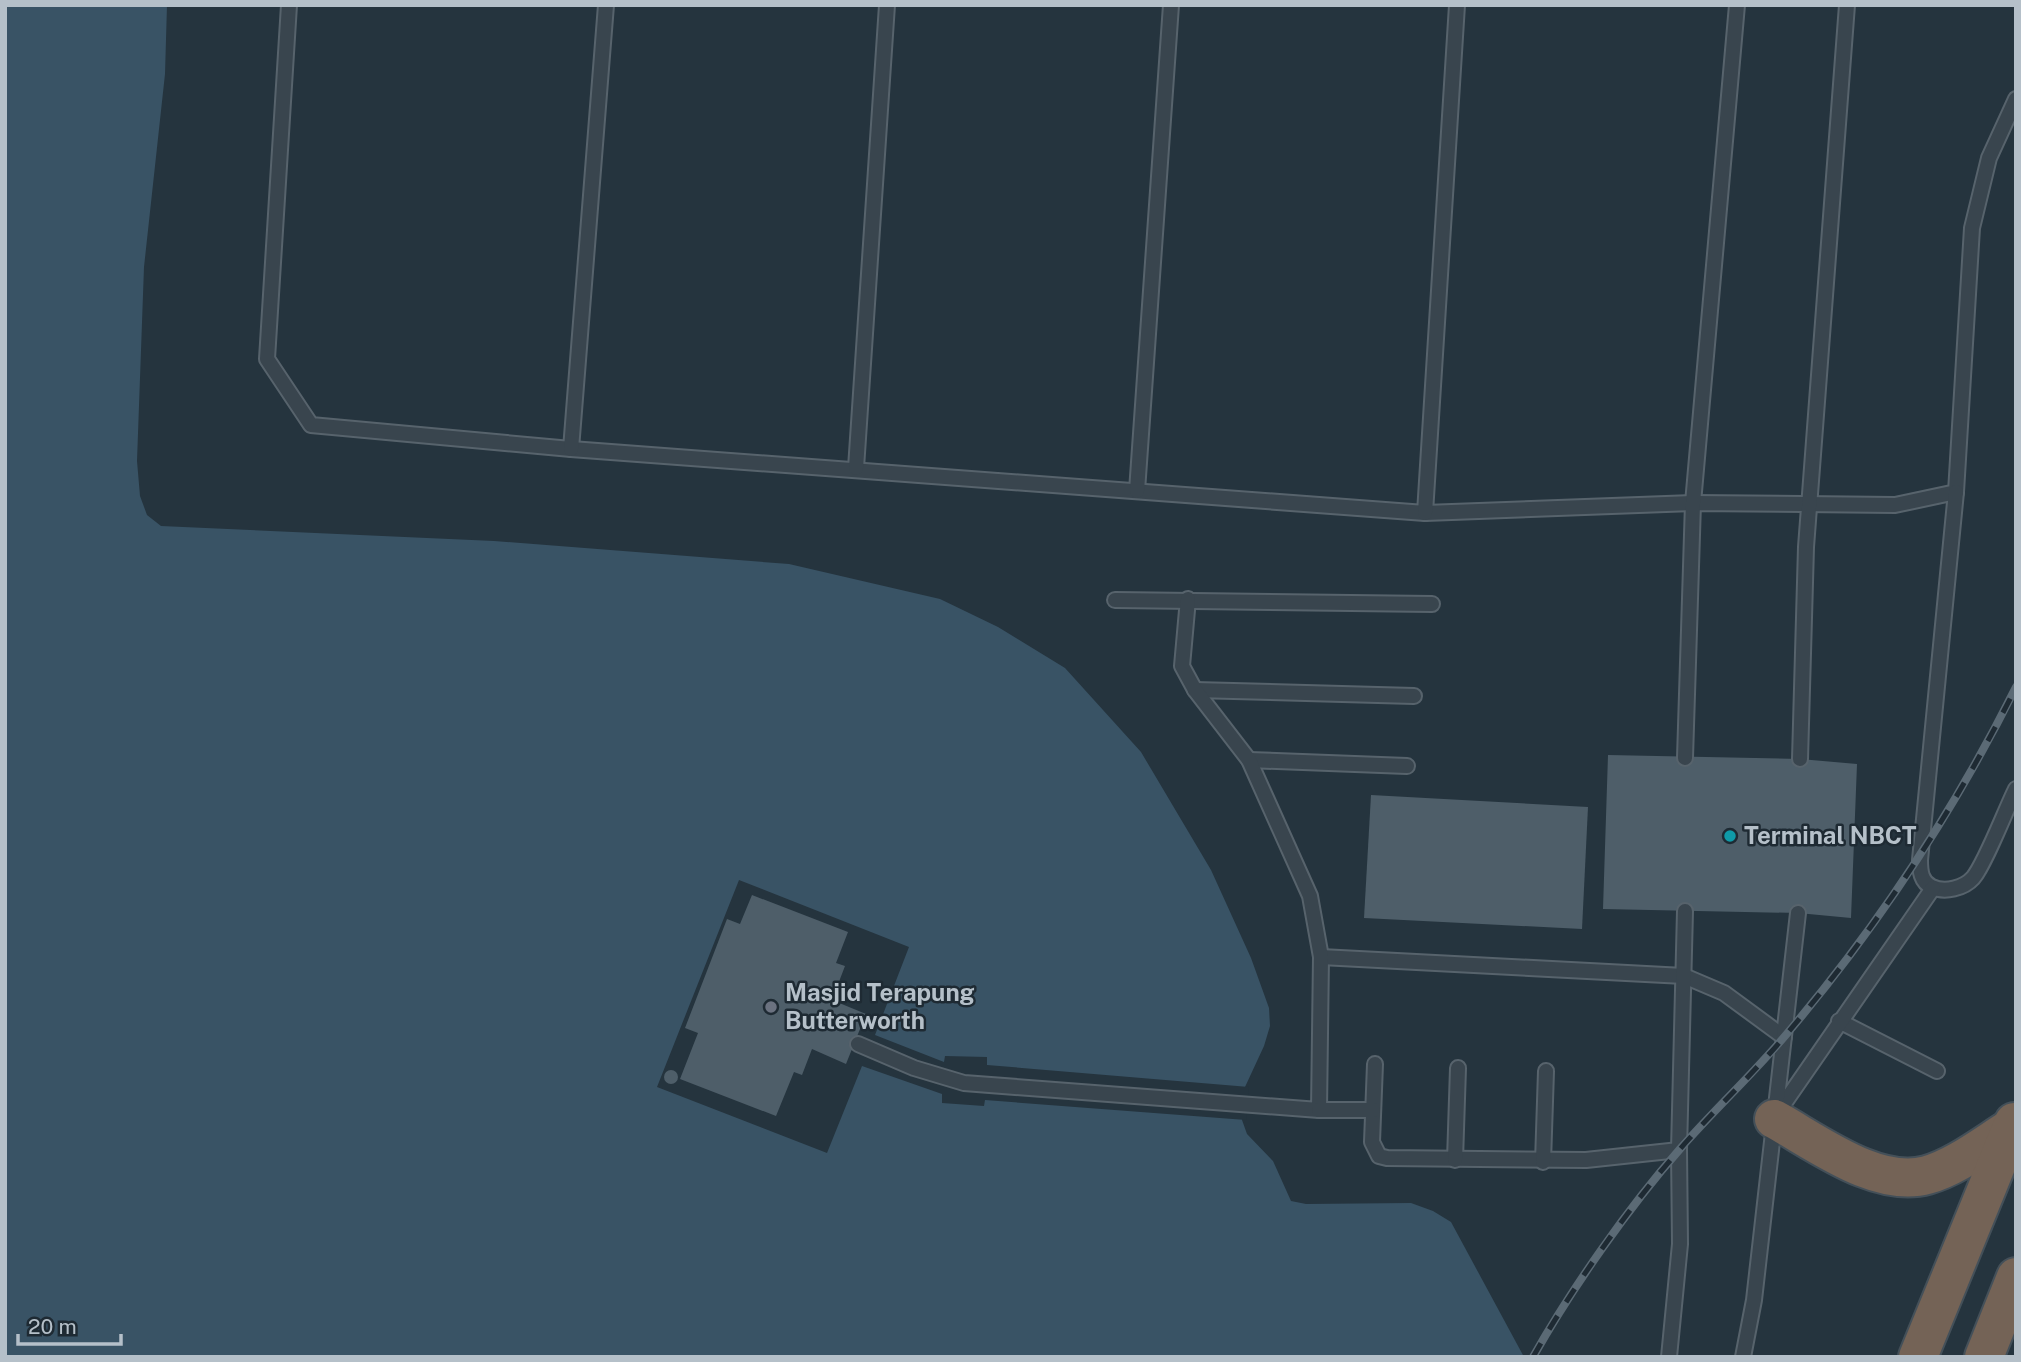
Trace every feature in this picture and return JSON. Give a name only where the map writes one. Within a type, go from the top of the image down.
[{"type":"highway","points":[[1774,1119],[1861,1167],[1886,1176],[1905,1177],[1926,1175],[1948,1166],[2014,1123]]},
{"type":"highway","points":[[1918,1357],[2014,1123]]},
{"type":"highway","points":[[1983,1357],[2016,1277]]},
{"type":"lane","points":[[289,5],[267,359],[311,425],[571,449],[856,468],[1426,513],[1693,503],[1895,505],[1956,492]]},
{"type":"lane","points":[[571,449],[606,5]]},
{"type":"lane","points":[[856,468],[887,5]]},
{"type":"lane","points":[[1137,491],[1171,5]]},
{"type":"lane","points":[[1426,513],[1457,5]]},
{"type":"lane","points":[[1685,758],[1693,503],[1737,5]]},
{"type":"lane","points":[[1801,759],[1809,503],[1847,5]]},
{"type":"lane","points":[[2016,99],[1989,158],[1972,228],[1956,492],[1920,860],[1920,873],[1933,888],[1957,888],[1973,878],[2016,789]]},
{"type":"lane","points":[[1188,599],[1182,666],[1195,690],[1249,760],[1310,896],[1321,957],[1319,1110]]},
{"type":"lane","points":[[1115,600],[1432,604]]},
{"type":"lane","points":[[1195,690],[1413,696]]},
{"type":"lane","points":[[1249,760],[1407,766]]},
{"type":"lane","points":[[1774,1119],[1933,888]]},
{"type":"lane","points":[[1669,1357],[1680,1244],[1679,1150],[1685,911]]},
{"type":"lane","points":[[1742,1357],[1754,1300],[1798,913]]},
{"type":"lane","points":[[1321,957],[1684,976],[1724,993],[1784,1037]]},
{"type":"lane","points":[[1839,1021],[1937,1071]]},
{"type":"lane","points":[[858,1044],[914,1068],[964,1083],[1319,1110],[1373,1110]]},
{"type":"lane","points":[[1375,1064],[1372,1142],[1379,1156],[1544,1162],[1679,1150]]},
{"type":"lane","points":[[1455,1160],[1458,1068]]},
{"type":"lane","points":[[1544,1162],[1546,1071]]},
{"type":"water","points":[[5,5],[167,5],[165,74],[144,267],[137,461],[140,496],[147,515],[161,526],[494,541],[789,564],[940,599],[998,627],[1065,668],[1141,752],[1211,870],[1251,958],[1269,1008],[1270,1026],[1245,1087],[1242,1120],[1247,1134],[1273,1161],[1291,1201],[1306,1204],[1411,1203],[1433,1211],[1451,1222],[1524,1357],[5,1357]]},
{"type":"pier","points":[[739,880],[909,947],[875,1035],[944,1062],[945,1056],[987,1057],[987,1065],[1249,1087],[1246,1120],[985,1100],[984,1106],[942,1103],[942,1094],[862,1066],[827,1153],[657,1087]]},
{"type":"building","name":"Terminal NBCT","points":[[1608,755],[1800,759],[1857,764],[1851,918],[1798,913],[1603,909]]},
{"type":"building","points":[[1371,795],[1588,807],[1582,929],[1364,918]]},
{"type":"building","name":"Masjid Terapung Butterworth","points":[[752,895],[848,932],[836,963],[845,966],[832,1000],[866,1014],[846,1064],[812,1049],[802,1075],[794,1072],[776,1116],[680,1079],[698,1033],[685,1028],[727,919],[740,924]]},
{"type":"building","points":[[668,1070],[674,1070],[678,1077],[674,1084],[668,1084],[664,1080],[664,1074]]},
{"type":"railway","points":[[1533,1357],[1583,1276],[1660,1172],[1785,1036],[1851,954],[1939,825],[2016,687]]},
{"type":"place","name":"Terminal NBCT","points":[[1730,836]]},
{"type":"place","name":"Masjid Terapung Butterworth","points":[[771,1007]]}]
